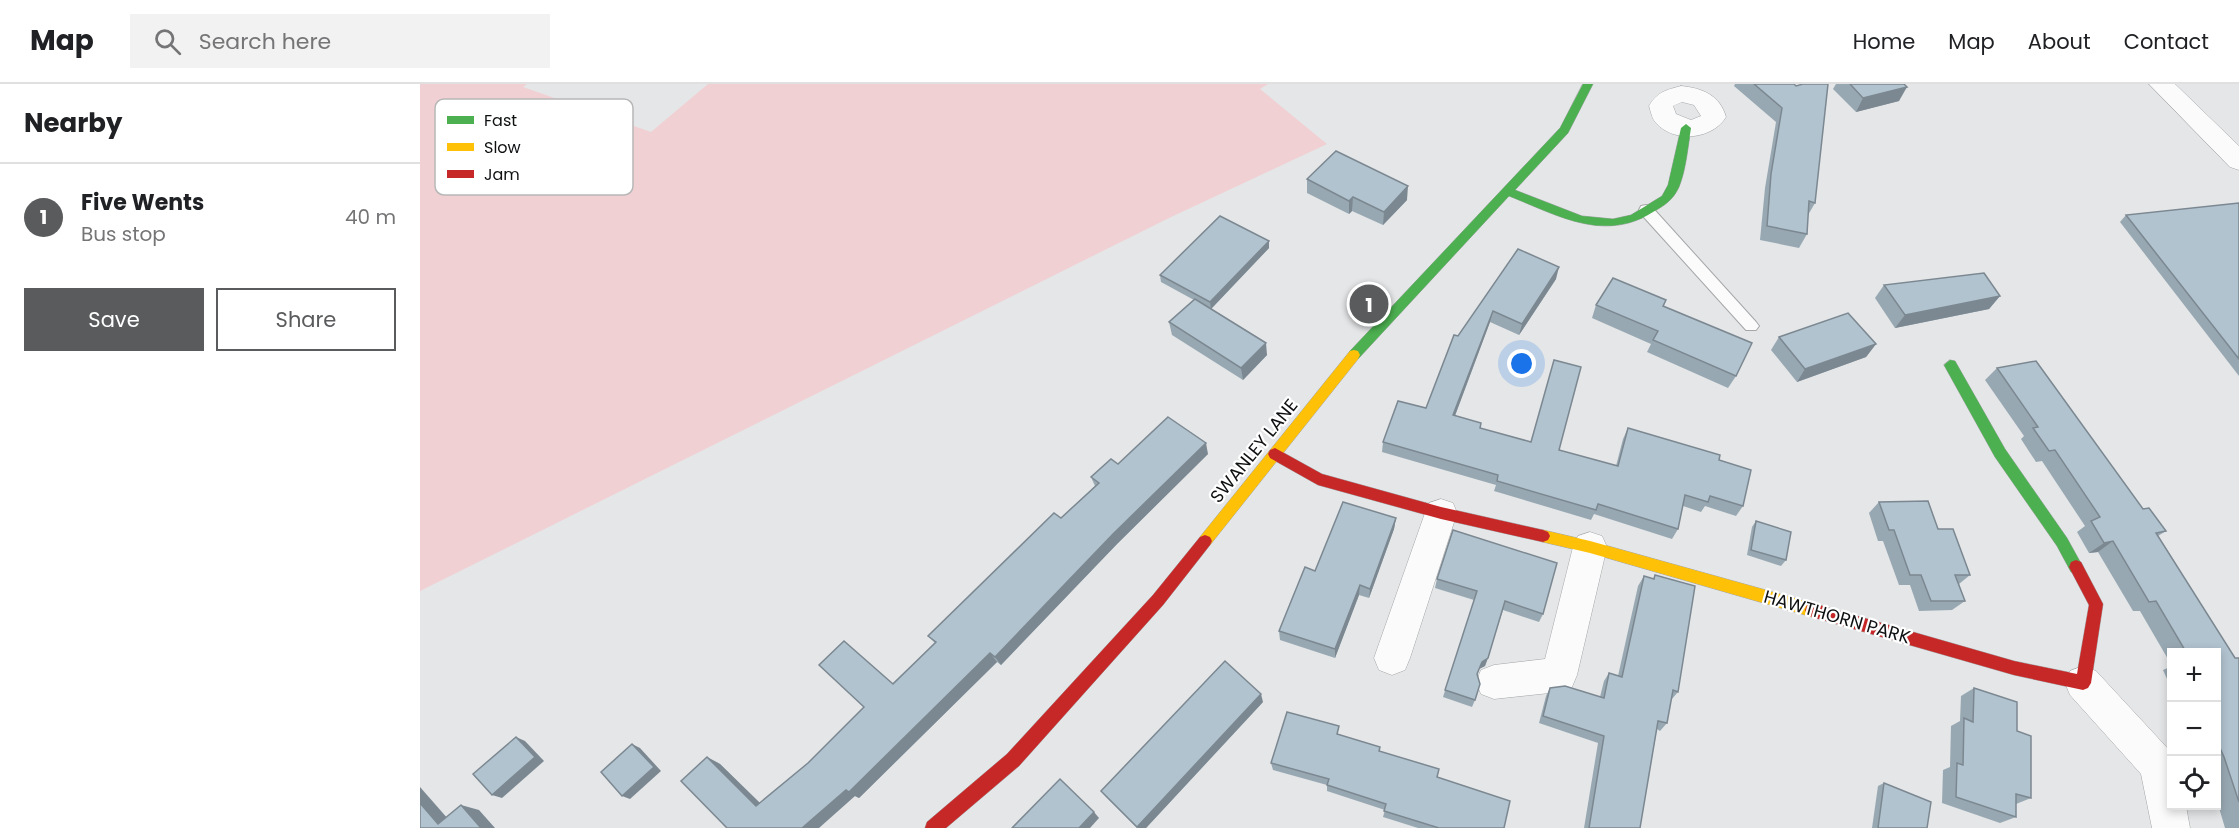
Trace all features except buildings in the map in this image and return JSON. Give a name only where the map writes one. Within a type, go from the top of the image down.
[{"type":"street","name":"SWANLEY LANE","points":[[933,828],[1013,760],[1158,600],[1358,350],[1509,192],[1564,130],[1588,84]]},
{"type":"street","points":[[2161,84],[2239,161]]},
{"type":"street","points":[[1509,192],[1581,220],[1613,223],[1634,219],[1666,199],[1674,185],[1686,128]]},
{"type":"street","points":[[1950,365],[2000,453],[2062,542],[2096,604],[2083,683],[2158,765],[2171,828]]},
{"type":"street","name":"HAWTHORN PARK","points":[[1275,454],[1318,478],[1441,513],[1590,547],[2014,668],[2083,683]]},
{"type":"street","points":[[1392,658],[1441,513]]},
{"type":"street","points":[[1494,682],[1559,675],[1590,547]]},
{"type":"lane","points":[[1646,210],[1751,326]]},
{"type":"shaded area","points":[[420,84],[527,84],[523,87],[557,99],[435,99],[435,195],[633,195],[633,126],[651,132],[708,84],[1268,84],[1260,89],[1327,144],[1169,218],[420,591]]},
{"type":"traffic: fast","points":[[1354,355],[1564,130],[1588,84]]},
{"type":"traffic: fast","points":[[1509,192],[1581,220],[1613,223],[1634,219],[1666,199],[1674,185],[1686,128]]},
{"type":"traffic: fast","points":[[1950,365],[2000,453],[2062,542],[2076,567]]},
{"type":"traffic: slow","points":[[1205,541],[1354,355]]},
{"type":"traffic: slow","points":[[1543,536],[1590,547],[1812,610]]},
{"type":"traffic: jam","points":[[1275,454],[1318,479],[1441,513],[1543,536]]},
{"type":"traffic: jam","points":[[933,828],[1013,760],[1158,600],[1205,541]]},
{"type":"traffic: jam","points":[[1812,610],[2014,668],[2083,683],[2096,604],[2076,567]]},
{"type":"place","name":"Five Wents","points":[[1369,304]]}]
